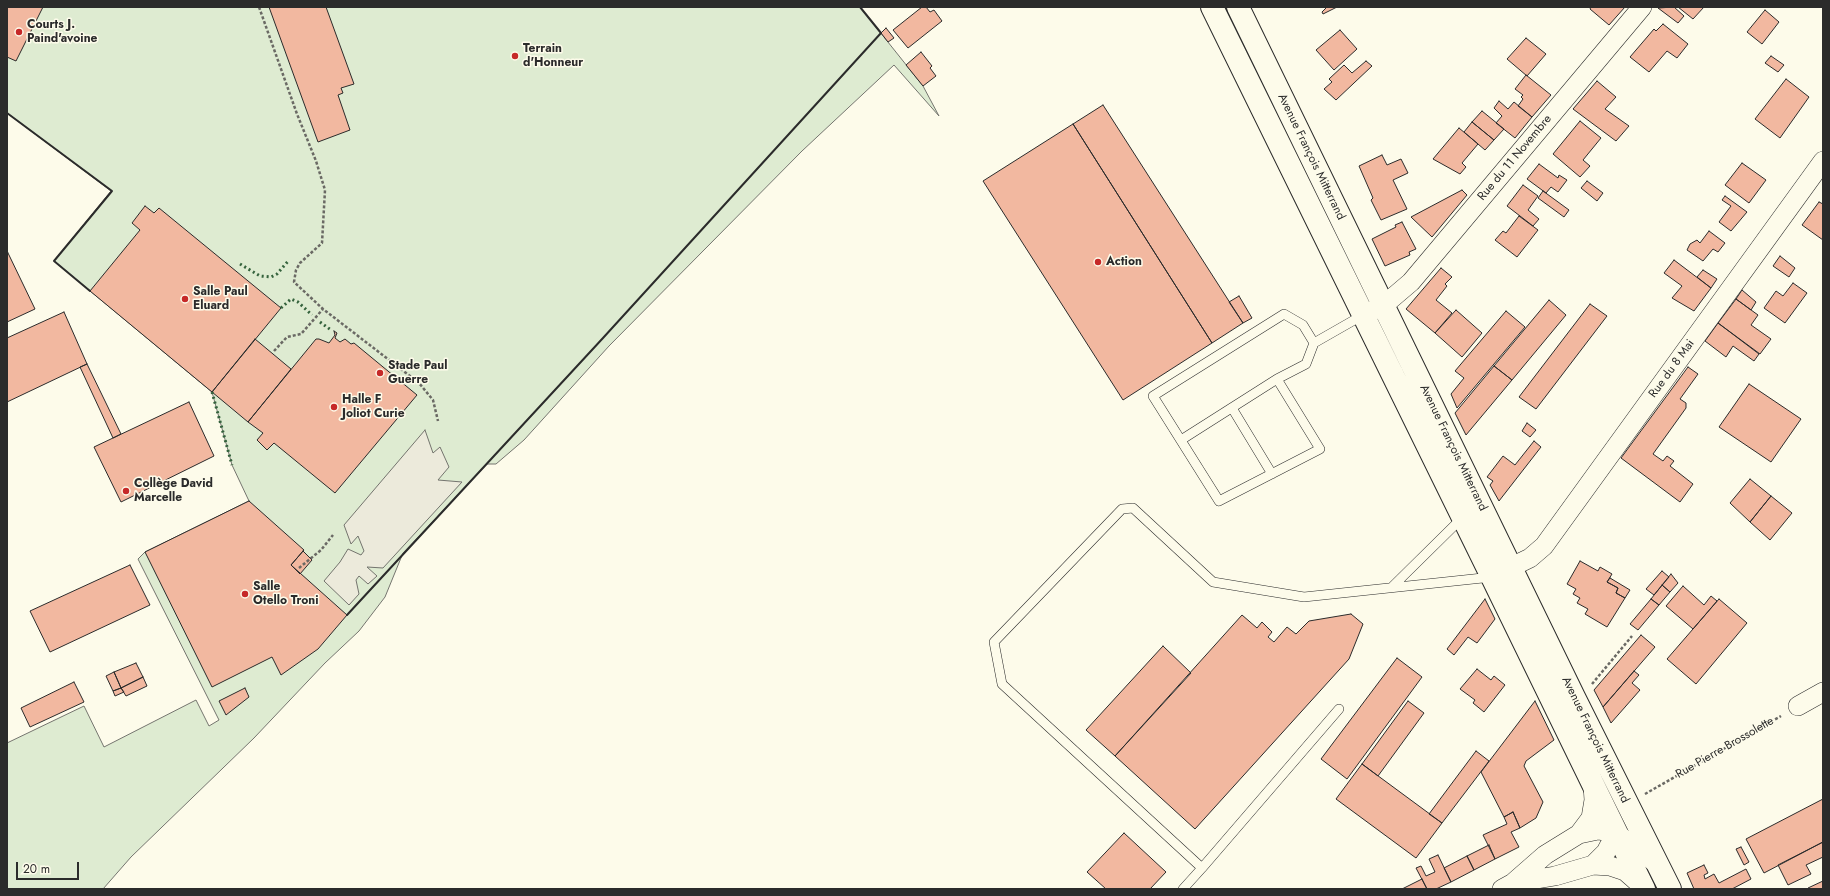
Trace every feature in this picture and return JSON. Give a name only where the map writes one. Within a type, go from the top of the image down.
[{"type":"main road","name":"Avenue François Mitterrand","points":[[1212,7],[1463,517],[1643,888]]},
{"type":"main road","name":"Avenue François Mitterrand","points":[[1238,7],[1512,567],[1574,698],[1670,889]]},
{"type":"street","name":"Rue du 11 Novembre","points":[[1363,315],[1384,305],[1411,282],[1642,7]]},
{"type":"street","name":"Rue du 8 Mai","points":[[1492,577],[1530,558],[1544,546],[1823,160]]},
{"type":"street","points":[[1798,706],[1823,692]]},
{"type":"street","points":[[1579,834],[1590,818],[1594,800],[1593,785]]},
{"type":"street","points":[[1508,886],[1545,856],[1579,834],[1598,830],[1616,833],[1657,864]]},
{"type":"street","points":[[1593,864],[1606,852],[1616,833]]},
{"type":"street","points":[[1508,886],[1555,876],[1593,864],[1610,866],[1624,871],[1643,888]]},
{"type":"lane","points":[[1259,72],[1276,86]]},
{"type":"lane","points":[[1277,379],[1320,449],[1219,501],[1153,396],[1284,314],[1303,325],[1314,343]]},
{"type":"lane","points":[[1181,440],[1277,379],[1306,364],[1314,343],[1363,315]]},
{"type":"lane","points":[[1232,408],[1272,474]]},
{"type":"lane","points":[[1202,868],[1002,684],[994,642],[1122,509],[1133,508],[1213,582],[1304,597],[1492,577]]},
{"type":"lane","points":[[1392,587],[1463,517]]},
{"type":"lane","points":[[1182,889],[1202,868],[1339,709]]},
{"type":"path","points":[[259,7],[297,114],[316,161],[325,190],[322,243],[300,263],[296,270],[294,282],[323,309],[419,383],[433,400],[438,421]]},
{"type":"path","points":[[274,351],[287,337],[301,334],[323,309]]},
{"type":"path","points":[[298,568],[322,550],[333,535]]},
{"type":"path","points":[[1574,698],[1596,681],[1632,636]]},
{"type":"path","name":"Rue Pierre Brossolette","points":[[1627,804],[1798,706]]},
{"type":"green space","name":"Stade Paul Guerre","points":[[7,7],[860,7],[923,86],[939,116],[894,65],[802,151],[609,346],[524,440],[496,464],[487,464],[403,553],[385,597],[359,631],[325,663],[254,738],[131,857],[103,889],[7,889],[7,743],[84,706],[104,747],[196,700],[209,726],[219,720],[138,559],[145,552],[249,501],[232,465],[212,392],[54,261],[111,191],[7,113]]},
{"type":"shaded area","points":[[425,430],[433,453],[440,447],[449,467],[438,480],[462,482],[383,568],[367,567],[377,576],[368,584],[359,576],[356,580],[359,594],[349,605],[324,581],[340,562],[348,549],[361,555],[364,551],[358,536],[351,544],[344,525]]},
{"type":"building","name":"Courts J. Paind'avoine","points":[[7,7],[43,7],[16,61],[7,57]]},
{"type":"building","points":[[269,7],[326,7],[354,84],[341,88],[343,93],[338,95],[350,130],[318,142]]},
{"type":"building","points":[[922,7],[926,7],[930,12],[934,10],[942,21],[908,48],[893,30]]},
{"type":"building","points":[[1327,7],[1337,7],[1323,14],[1322,12]]},
{"type":"building","points":[[1591,7],[1625,7],[1609,25],[1590,9]]},
{"type":"building","points":[[1674,7],[1684,16],[1678,23],[1658,8]]},
{"type":"building","points":[[1678,7],[1704,7],[1693,19]]},
{"type":"building","points":[[1765,10],[1779,22],[1762,44],[1747,32]]},
{"type":"building","points":[[1663,24],[1688,44],[1677,58],[1667,51],[1649,72],[1630,57],[1654,29],[1656,31]]},
{"type":"building","points":[[886,28],[894,38],[888,42],[881,33]]},
{"type":"building","points":[[1340,30],[1357,49],[1334,70],[1316,50]]},
{"type":"building","points":[[1526,38],[1546,54],[1527,76],[1507,59]]},
{"type":"building","points":[[921,52],[932,66],[930,68],[936,76],[923,86],[906,65]]},
{"type":"building","points":[[1771,56],[1784,65],[1778,72],[1765,63]]},
{"type":"building","points":[[1366,61],[1372,66],[1336,100],[1324,89],[1332,82],[1329,79],[1344,65],[1352,73]]},
{"type":"building","points":[[1526,75],[1551,95],[1532,117],[1518,106],[1523,99],[1521,97],[1523,95],[1515,89]]},
{"type":"building","points":[[1786,79],[1809,97],[1780,138],[1755,119]]},
{"type":"building","points":[[1597,81],[1616,97],[1605,109],[1629,126],[1616,141],[1573,109]]},
{"type":"building","points":[[1499,101],[1508,109],[1514,102],[1532,117],[1515,138],[1496,123],[1502,116],[1494,108]]},
{"type":"building","points":[[1103,105],[1243,323],[1212,343],[1073,124]]},
{"type":"building","points":[[1482,111],[1504,129],[1494,140],[1472,122]]},
{"type":"building","points":[[1580,121],[1601,138],[1583,160],[1590,166],[1580,177],[1553,154]]},
{"type":"building","points":[[1472,122],[1494,140],[1485,150],[1464,132]]},
{"type":"building","name":"Action","points":[[1073,124],[1212,343],[1123,400],[983,181]]},
{"type":"building","points":[[1459,128],[1478,144],[1462,163],[1466,167],[1460,174],[1433,159]]},
{"type":"building","points":[[1382,155],[1387,165],[1401,159],[1408,173],[1393,180],[1407,209],[1381,220],[1371,200],[1373,198],[1359,166]]},
{"type":"building","points":[[1742,163],[1766,180],[1749,203],[1725,185]]},
{"type":"building","points":[[1539,164],[1558,178],[1559,175],[1567,180],[1558,192],[1551,187],[1546,193],[1527,179]]},
{"type":"building","points":[[1587,181],[1603,193],[1597,201],[1581,188]]},
{"type":"building","points":[[1523,185],[1538,196],[1528,210],[1539,219],[1533,226],[1507,206]]},
{"type":"building","points":[[1462,190],[1467,195],[1432,237],[1411,217]]},
{"type":"building","points":[[1543,191],[1569,210],[1564,217],[1538,198]]},
{"type":"building","points":[[1725,196],[1747,212],[1731,231],[1719,222],[1731,206],[1722,200]]},
{"type":"building","points":[[1819,202],[1823,204],[1823,240],[1802,225]]},
{"type":"building","name":"Salle Paul Eluard","points":[[145,206],[154,213],[159,208],[281,308],[212,392],[90,291],[140,230],[132,223]]},
{"type":"building","points":[[1519,216],[1538,230],[1517,257],[1495,240],[1503,231],[1506,233]]},
{"type":"building","points":[[1402,222],[1416,249],[1409,252],[1410,255],[1385,266],[1372,239],[1396,227],[1395,225]]},
{"type":"building","points":[[1709,231],[1725,243],[1718,252],[1713,249],[1703,261],[1687,250],[1690,244],[1697,240],[1700,243]]},
{"type":"building","points":[[8,253],[35,309],[7,322],[7,254]]},
{"type":"building","points":[[1780,256],[1795,268],[1789,277],[1773,266]]},
{"type":"building","points":[[1674,260],[1711,288],[1694,311],[1672,298],[1682,286],[1664,273]]},
{"type":"building","points":[[1441,268],[1452,277],[1445,284],[1447,286],[1436,300],[1452,313],[1435,333],[1406,309]]},
{"type":"building","points":[[1703,270],[1717,279],[1711,288],[1697,277]]},
{"type":"building","points":[[1793,283],[1807,293],[1785,323],[1764,308],[1776,291],[1783,296]]},
{"type":"building","points":[[1742,290],[1756,302],[1751,310],[1736,299]]},
{"type":"building","points":[[1239,296],[1252,318],[1243,323],[1229,302]]},
{"type":"building","points":[[1736,299],[1758,315],[1751,325],[1771,339],[1760,354],[1718,323]]},
{"type":"building","points":[[1549,300],[1566,315],[1512,380],[1494,366]]},
{"type":"building","points":[[1590,304],[1607,316],[1536,409],[1519,397]]},
{"type":"building","points":[[1456,310],[1482,333],[1462,357],[1435,333]]},
{"type":"building","points":[[1506,311],[1525,327],[1457,408],[1451,394],[1464,378],[1455,371]]},
{"type":"building","points":[[64,312],[87,364],[7,402],[7,338]]},
{"type":"building","points":[[1718,323],[1759,354],[1754,361],[1733,346],[1726,357],[1705,341]]},
{"type":"building","name":"Halle F Joliot Curie","points":[[334,331],[337,333],[335,338],[340,342],[345,339],[351,344],[354,343],[417,395],[335,493],[274,443],[267,450],[257,440],[263,433],[248,422],[316,339],[329,343],[335,335]]},
{"type":"building","points":[[255,339],[291,369],[248,422],[212,392]]},
{"type":"building","points":[[87,364],[121,434],[113,438],[80,367]]},
{"type":"building","points":[[1494,366],[1512,380],[1466,435],[1455,413]]},
{"type":"building","points":[[1688,367],[1698,374],[1680,399],[1686,403],[1686,408],[1653,454],[1663,461],[1667,456],[1674,461],[1670,466],[1693,484],[1680,502],[1621,458]]},
{"type":"building","points":[[1749,384],[1801,419],[1771,462],[1719,427]]},
{"type":"building","points":[[189,402],[214,456],[121,502],[94,447]]},
{"type":"building","points":[[1527,423],[1536,430],[1530,437],[1522,431]]},
{"type":"building","points":[[1534,441],[1541,447],[1499,501],[1490,485],[1493,481],[1487,477],[1503,456],[1515,465]]},
{"type":"building","points":[[1750,479],[1771,496],[1750,522],[1730,503]]},
{"type":"building","points":[[1771,496],[1792,513],[1770,540],[1750,522]]},
{"type":"building","name":"Salle Otello Troni","points":[[249,501],[304,550],[291,565],[347,615],[318,649],[281,675],[272,657],[212,687],[145,552]]},
{"type":"building","points":[[303,551],[312,560],[300,574],[291,565]]},
{"type":"building","points":[[1580,561],[1598,571],[1600,567],[1612,574],[1607,582],[1618,588],[1616,593],[1625,598],[1607,627],[1585,614],[1588,609],[1577,603],[1580,598],[1573,594],[1576,589],[1567,584]]},
{"type":"building","points":[[130,565],[150,605],[50,652],[30,611]]},
{"type":"building","points":[[1662,571],[1669,577],[1654,595],[1646,589]]},
{"type":"building","points":[[1671,574],[1678,583],[1670,592],[1662,585]]},
{"type":"building","points":[[1610,578],[1630,590],[1625,598],[1616,593],[1618,588],[1607,582]]},
{"type":"building","points":[[1662,585],[1670,592],[1659,605],[1651,599]]},
{"type":"building","points":[[1683,586],[1704,605],[1711,596],[1717,601],[1693,629],[1666,606]]},
{"type":"building","points":[[1485,599],[1495,619],[1477,643],[1468,637],[1454,655],[1447,649]]},
{"type":"building","points":[[1651,599],[1659,605],[1638,630],[1630,624]]},
{"type":"building","points":[[1719,599],[1747,623],[1696,684],[1667,659]]},
{"type":"building","points":[[1351,614],[1363,624],[1349,659],[1195,829],[1115,756],[1242,615],[1257,628],[1262,622],[1272,632],[1268,637],[1274,642],[1287,627],[1296,634],[1309,621]]},
{"type":"building","points":[[1641,635],[1655,647],[1603,707],[1594,690]]},
{"type":"building","points":[[1163,646],[1191,673],[1115,756],[1086,730]]},
{"type":"building","points":[[1397,658],[1422,677],[1347,779],[1321,759]]},
{"type":"building","points":[[136,663],[143,677],[121,688],[114,672]]},
{"type":"building","points":[[1477,669],[1491,680],[1494,676],[1505,685],[1484,712],[1473,703],[1475,700],[1460,689]]},
{"type":"building","points":[[1634,671],[1639,675],[1632,683],[1640,690],[1611,723],[1603,707]]},
{"type":"building","points":[[114,672],[121,688],[113,691],[106,676]]},
{"type":"building","points":[[143,677],[147,686],[126,696],[121,688]]},
{"type":"building","points":[[74,682],[84,702],[30,727],[21,708]]},
{"type":"building","points":[[121,688],[124,692],[115,696],[113,691]]},
{"type":"building","points":[[245,688],[249,697],[226,715],[219,701]]},
{"type":"building","points":[[1408,701],[1424,713],[1378,776],[1362,764]]},
{"type":"building","points":[[1535,701],[1554,740],[1526,761],[1524,766],[1543,802],[1536,818],[1520,828],[1513,812],[1504,817],[1481,772]]},
{"type":"building","points":[[1476,751],[1489,761],[1442,823],[1429,814]]},
{"type":"building","points":[[1362,764],[1442,823],[1416,858],[1336,799]]},
{"type":"building","points":[[1823,799],[1823,842],[1764,873],[1746,839]]},
{"type":"building","points":[[1513,812],[1520,828],[1511,832],[1519,847],[1495,859],[1483,835],[1507,824],[1504,817]]},
{"type":"building","points":[[1124,833],[1166,872],[1150,889],[1106,889],[1087,872]]},
{"type":"building","points":[[1823,842],[1823,857],[1806,865],[1811,874],[1788,885],[1778,865]]},
{"type":"building","points":[[1489,845],[1495,859],[1474,870],[1467,856]]},
{"type":"building","points":[[1741,847],[1749,862],[1744,865],[1736,849]]},
{"type":"building","points":[[1438,855],[1451,882],[1436,889],[1427,889],[1416,868],[1421,866],[1426,876],[1435,872],[1429,859]]},
{"type":"building","points":[[1467,856],[1474,870],[1451,882],[1444,868]]},
{"type":"building","points":[[1704,865],[1708,873],[1704,875],[1705,879],[1714,874],[1719,883],[1746,869],[1751,879],[1732,889],[1694,889],[1687,873]]},
{"type":"building","points":[[1422,879],[1427,889],[1402,889]]},
{"type":"building","points":[[1823,881],[1823,889],[1808,889],[1808,888]]},
{"type":"hedge","points":[[240,264],[260,276],[271,277],[277,274],[289,260]]},
{"type":"hedge","points":[[281,308],[291,299],[298,302],[312,315]]},
{"type":"hedge","points":[[320,322],[331,330]]},
{"type":"hedge","points":[[212,392],[232,465]]},
{"type":"wall","points":[[347,615],[603,338],[881,33],[860,7]]},
{"type":"wall","points":[[7,113],[112,191],[54,261],[90,291]]},
{"type":"place","name":"Courts J. Paind'avoine","points":[[19,32]]},
{"type":"place","name":"Terrain d'Honneur","points":[[515,56]]},
{"type":"place","name":"Action","points":[[1098,262]]},
{"type":"place","name":"Salle Paul Eluard","points":[[185,299]]},
{"type":"place","name":"Stade Paul Guerre","points":[[380,373]]},
{"type":"place","name":"Halle F Joliot Curie","points":[[334,407]]},
{"type":"place","name":"Collège David Marcelle","points":[[126,491]]},
{"type":"place","name":"Salle Otello Troni","points":[[245,594]]}]
